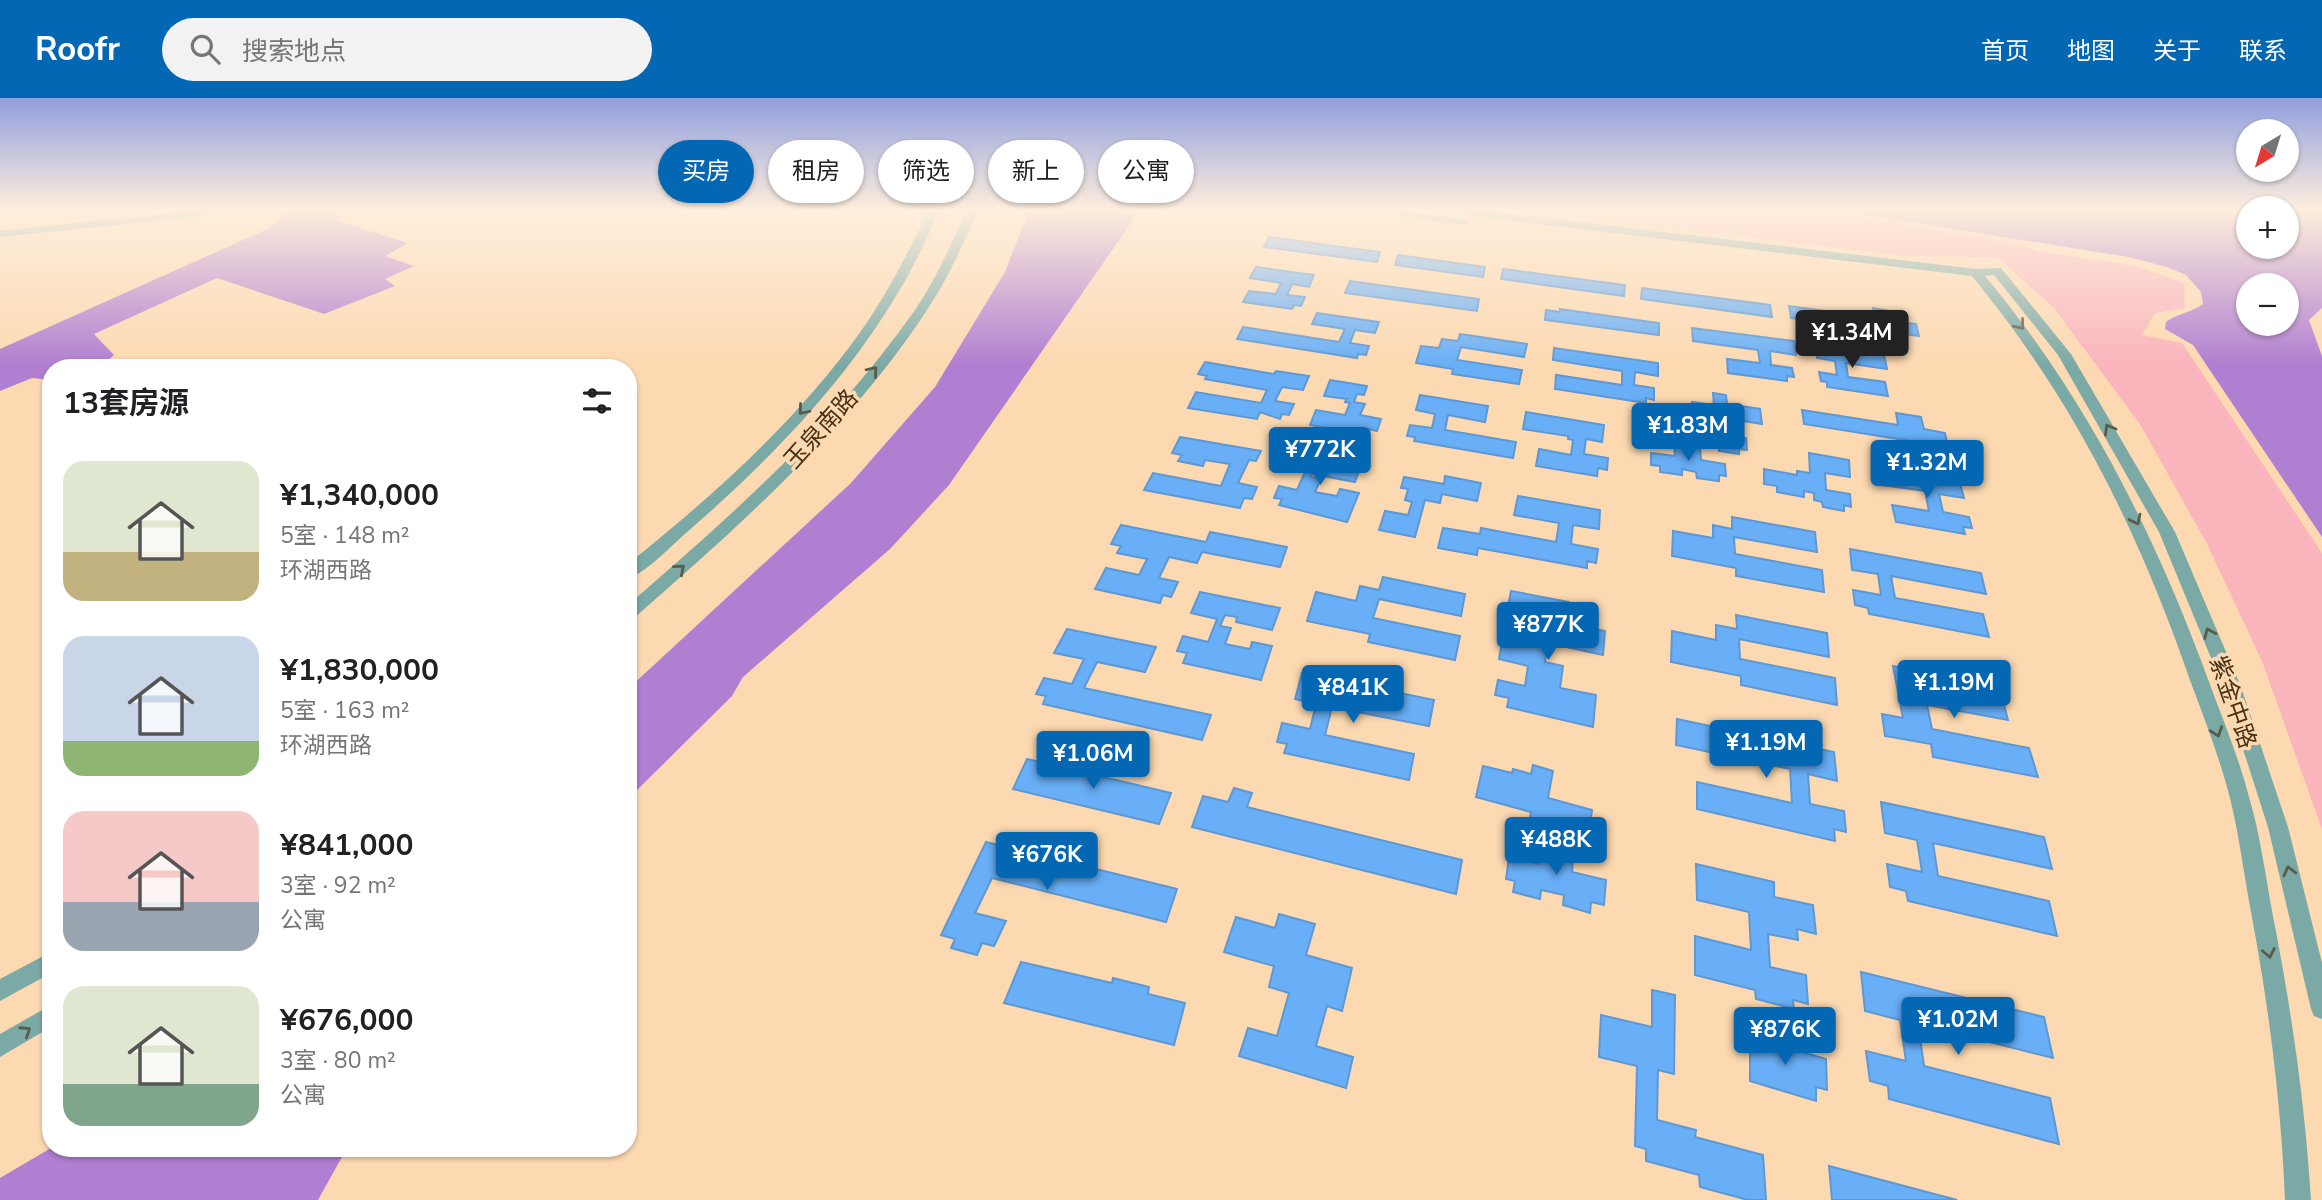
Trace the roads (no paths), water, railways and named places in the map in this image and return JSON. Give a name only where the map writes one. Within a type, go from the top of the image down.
[{"type":"street","name":"玉泉南路","points":[[637,566],[693,521],[786,430],[850,353],[886,301],[907,261]]},
{"type":"street","name":"玉泉南路","points":[[637,606],[716,538],[818,436],[921,309],[946,261]]},
{"type":"street","points":[[1839,261],[1992,278]]},
{"type":"street","points":[[1859,261],[1992,278]]},
{"type":"street","name":"紫金中路","points":[[1992,278],[2064,354],[2167,532],[2232,687],[2278,827],[2322,1009]]},
{"type":"street","name":"紫金中路","points":[[1992,278],[2082,419],[2138,521],[2184,633],[2239,796],[2276,987],[2296,1141],[2298,1200]]},
{"type":"street","points":[[0,991],[42,966]]},
{"type":"street","points":[[0,1046],[42,1020]]}]
